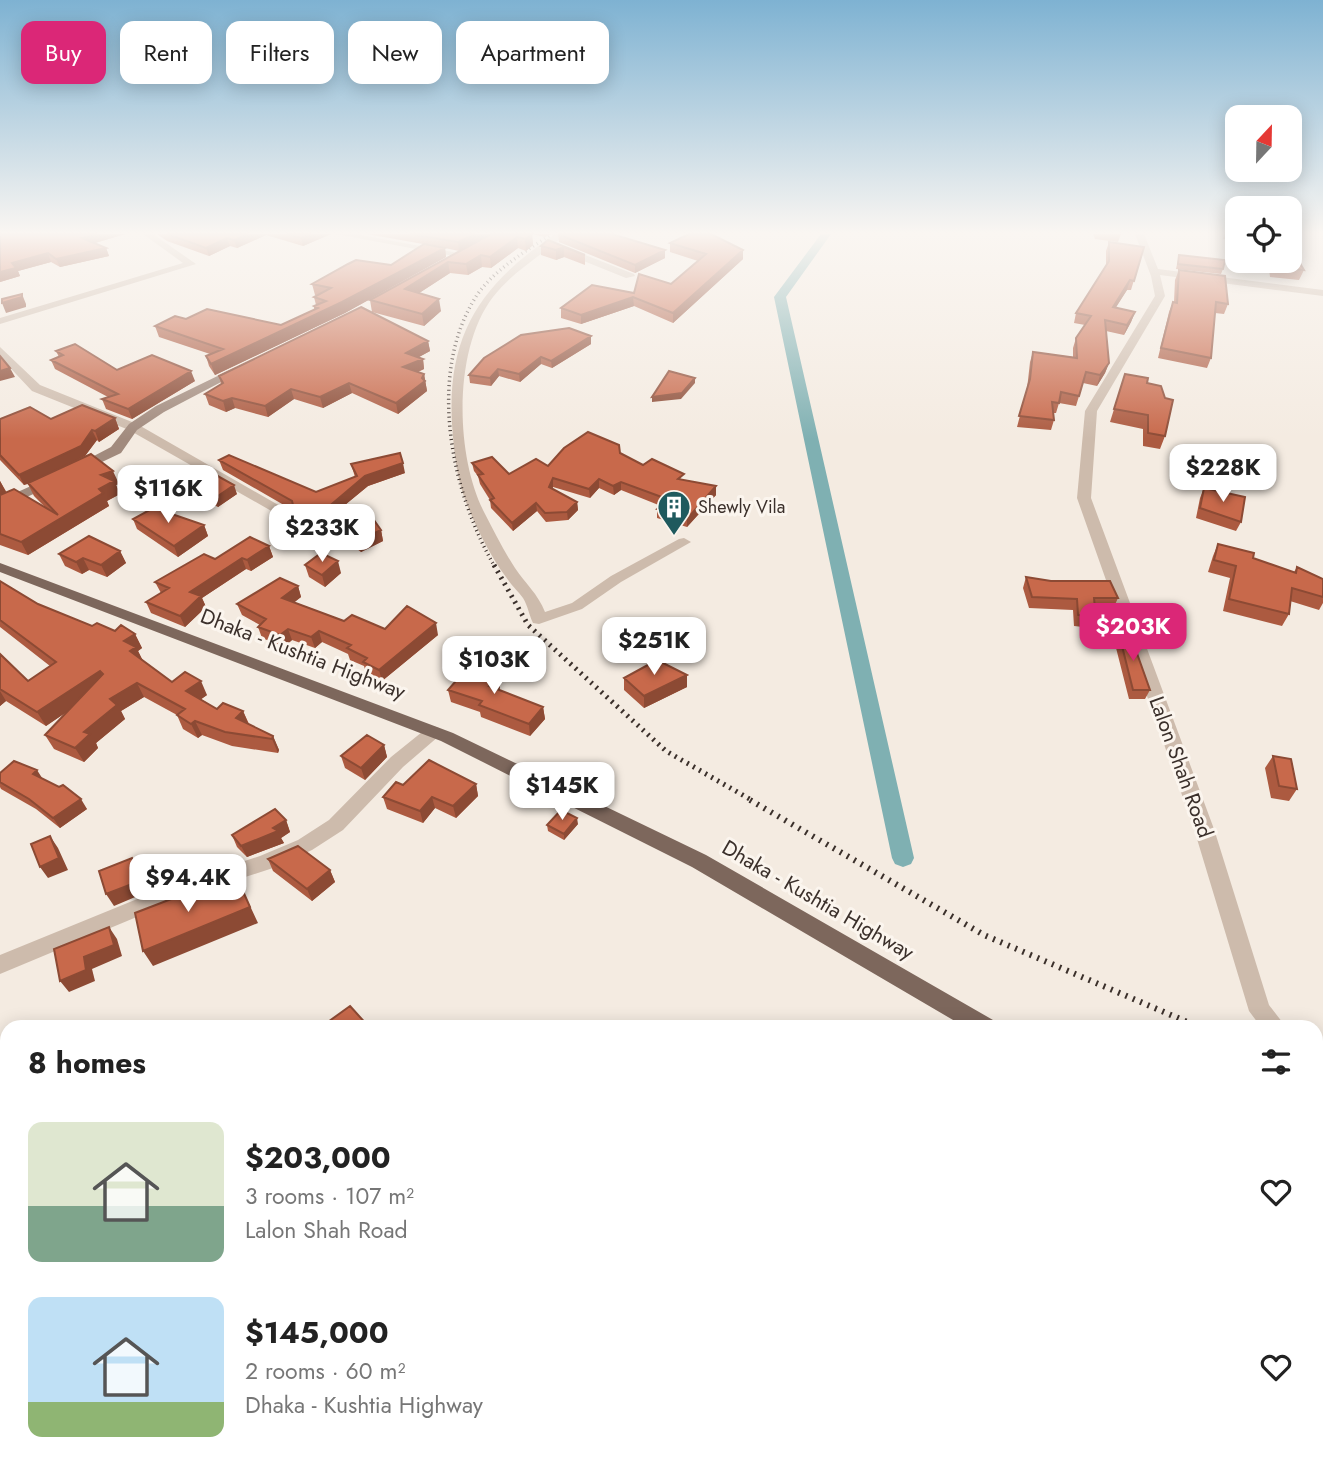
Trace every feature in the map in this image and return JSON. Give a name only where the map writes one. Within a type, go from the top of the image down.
[{"type":"main road","points":[[0,506],[116,450],[133,427],[160,409],[251,364]]},
{"type":"main road","name":"Dhaka - Kushtia Highway","points":[[0,567],[433,732],[699,861],[973,1020]]},
{"type":"street","points":[[0,321],[62,303]]},
{"type":"street","points":[[483,303],[463,344],[456,397],[461,456],[468,491],[481,519],[512,574],[535,603],[539,619],[577,606],[616,579],[684,542]]},
{"type":"street","name":"Lalon Shah Road","points":[[1156,303],[1091,411],[1084,498],[1204,830],[1260,1012],[1268,1020]]},
{"type":"street","points":[[0,350],[36,388],[133,427],[287,514]]},
{"type":"street","points":[[0,965],[181,890],[266,862],[305,845],[336,825],[397,762],[433,732]]},
{"type":"building","points":[[322,303],[341,303],[211,364],[206,356],[223,349],[155,326],[175,316],[186,319],[207,309],[281,325],[318,308],[314,306]]},
{"type":"building","points":[[379,303],[435,303],[422,314]]},
{"type":"building","points":[[568,303],[617,303],[581,315],[561,308]]},
{"type":"building","points":[[647,303],[685,303],[673,313]]},
{"type":"building","points":[[1083,303],[1116,303],[1113,307],[1135,312],[1127,325],[1105,320],[1109,363],[1100,375],[1086,372],[1079,396],[1061,392],[1059,403],[1052,402],[1054,420],[1019,416],[1030,379],[1033,352],[1077,358],[1076,338],[1091,316],[1076,313]]},
{"type":"building","points":[[1173,303],[1216,303],[1211,358],[1161,348]]},
{"type":"building","points":[[361,307],[428,341],[406,353],[423,359],[403,367],[424,374],[422,378],[425,381],[396,403],[349,383],[320,397],[291,389],[265,406],[232,398],[223,401],[205,394],[223,383],[219,376]]},
{"type":"building","points":[[569,328],[591,336],[551,361],[541,357],[519,374],[498,369],[490,378],[469,375],[484,358],[521,335]]},
{"type":"building","points":[[75,344],[117,370],[152,355],[191,371],[128,409],[102,399],[118,394],[51,360],[63,355],[56,351]]},
{"type":"building","points":[[0,356],[10,368],[0,371]]},
{"type":"building","points":[[669,371],[695,378],[682,393],[652,397]]},
{"type":"building","points":[[1125,374],[1148,378],[1147,383],[1161,386],[1165,398],[1173,400],[1165,436],[1148,433],[1148,415],[1114,409]]},
{"type":"building","points":[[82,405],[115,418],[95,431],[92,430],[81,446],[19,475],[0,455],[0,419],[30,407],[51,419]]},
{"type":"building","points":[[588,432],[619,445],[620,453],[643,465],[652,459],[684,474],[678,479],[716,486],[687,519],[657,509],[667,499],[621,482],[613,486],[599,479],[589,489],[553,478],[549,487],[577,502],[567,512],[545,513],[536,503],[512,523],[490,500],[494,498],[478,475],[483,474],[472,463],[492,457],[509,474],[536,459],[548,466],[564,448]]},
{"type":"building","points":[[400,453],[403,463],[365,476],[332,504],[357,520],[369,513],[381,530],[358,541],[327,519],[315,526],[286,509],[293,505],[292,501],[219,460],[229,455],[316,492],[357,476],[351,464]]},
{"type":"building","points":[[91,454],[113,471],[101,475],[114,481],[99,489],[103,493],[21,542],[0,534],[0,495],[14,489],[58,515],[28,483]]},
{"type":"building","points":[[205,469],[234,485],[215,498],[181,481]]},
{"type":"building","points":[[1204,488],[1245,497],[1241,522],[1200,508]]},
{"type":"building","points":[[157,506],[166,512],[204,525],[174,546],[133,519]]},
{"type":"building","points":[[89,536],[120,551],[101,565],[83,558],[76,562],[59,554]]},
{"type":"building","points":[[250,537],[269,546],[247,560],[242,558],[190,592],[201,596],[180,616],[146,602],[169,588],[155,582],[204,554],[215,559]]},
{"type":"building","points":[[1218,544],[1254,553],[1253,558],[1296,573],[1297,567],[1323,579],[1323,597],[1292,588],[1289,614],[1229,599],[1236,566],[1214,560]]},
{"type":"building","points":[[321,553],[338,561],[322,575],[305,565]]},
{"type":"building","points":[[1026,577],[1051,581],[1110,581],[1118,598],[1094,598],[1096,618],[1078,615],[1077,599],[1032,597]]},
{"type":"building","points":[[280,578],[298,586],[282,598],[344,621],[352,615],[385,629],[407,606],[436,623],[379,670],[363,662],[367,658],[347,648],[351,645],[319,631],[311,637],[288,629],[280,635],[258,627],[266,619],[237,604]]},
{"type":"building","points":[[0,581],[38,604],[92,626],[97,623],[115,631],[121,625],[135,634],[124,641],[136,647],[130,651],[172,682],[185,672],[201,681],[186,691],[217,709],[223,703],[243,711],[236,718],[273,736],[272,739],[225,732],[195,721],[191,724],[177,715],[185,709],[137,683],[110,699],[117,705],[84,732],[90,734],[75,748],[45,735],[103,674],[100,671],[37,712],[0,689],[0,654],[28,681],[56,662],[0,620]]},
{"type":"building","points":[[1118,630],[1129,631],[1150,690],[1133,690]]},
{"type":"building","points":[[657,660],[687,675],[644,696],[624,678]]},
{"type":"building","points":[[469,666],[498,676],[489,686],[543,707],[529,724],[479,705],[482,701],[448,690]]},
{"type":"building","points":[[367,735],[384,745],[361,768],[341,756]]},
{"type":"building","points":[[1273,756],[1291,759],[1297,789],[1279,786]]},
{"type":"building","points":[[429,760],[476,784],[453,806],[432,797],[420,811],[383,797],[396,782],[403,785]]},
{"type":"building","points":[[14,761],[37,770],[33,774],[59,787],[63,785],[81,799],[53,818],[29,799],[0,782],[0,773]]},
{"type":"building","points":[[275,809],[286,820],[273,828],[278,831],[241,846],[232,835]]},
{"type":"building","points":[[561,810],[577,818],[564,834],[547,825]]},
{"type":"building","points":[[50,836],[59,858],[40,867],[31,844]]},
{"type":"building","points":[[298,846],[330,870],[307,889],[268,859]]},
{"type":"building","points":[[132,858],[140,881],[106,894],[99,871]]},
{"type":"building","points":[[238,880],[250,907],[143,951],[135,913],[192,891],[197,899]]},
{"type":"building","points":[[109,927],[114,945],[84,957],[86,970],[60,981],[54,949]]},
{"type":"building","points":[[350,1006],[363,1020],[331,1020]]},
{"type":"waterway","points":[[781,303],[903,858]]},
{"type":"railway","points":[[473,303],[461,326],[452,360],[450,432],[466,504],[494,565]]},
{"type":"railway","points":[[494,565],[528,625],[666,751],[753,801]]},
{"type":"railway","points":[[750,800],[984,935],[1183,1020]]},
{"type":"place","name":"Shewly Vila","points":[[674,537]]}]
